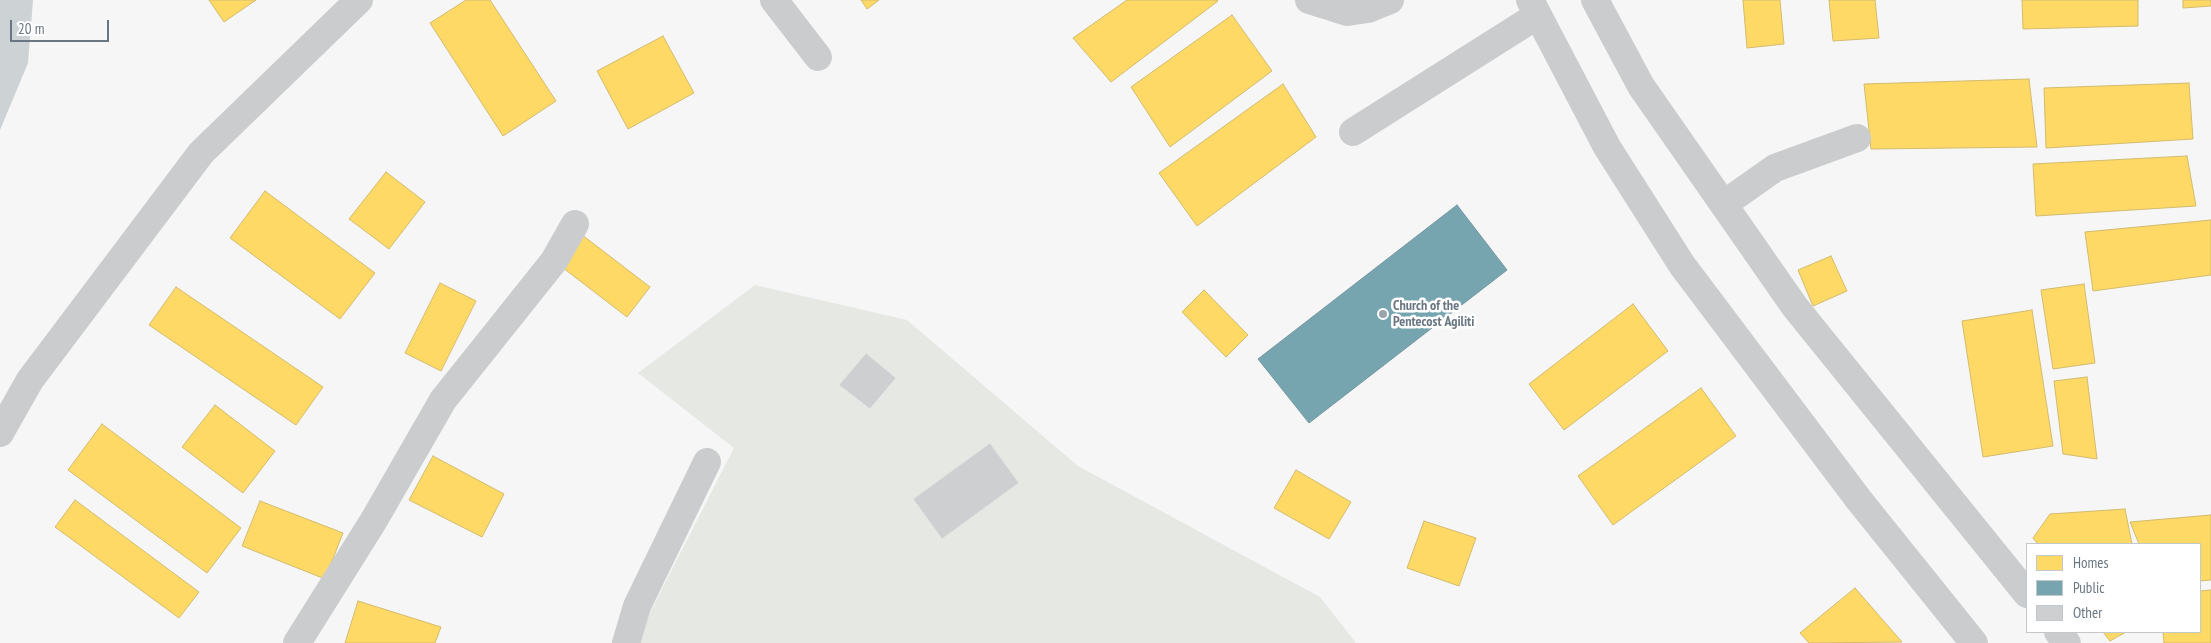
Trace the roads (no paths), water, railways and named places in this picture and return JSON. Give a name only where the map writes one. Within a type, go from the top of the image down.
[{"type":"street","points":[[0,434],[30,380],[201,153],[359,0]]},
{"type":"street","points":[[774,0],[818,57]]},
{"type":"street","points":[[1309,0],[1347,12],[1368,9],[1390,0]]},
{"type":"street","points":[[1595,0],[1641,86],[1795,307],[2026,593]]},
{"type":"street","points":[[1353,132],[1534,8],[1607,147],[1682,266],[1858,500],[1974,643]]},
{"type":"street","points":[[1724,204],[1775,168],[1857,138]]},
{"type":"street","points":[[297,643],[374,520],[443,400],[554,261],[575,224]]},
{"type":"street","points":[[626,643],[637,606],[707,462]]},
{"type":"street","points":[[2059,633],[2067,643]]},
{"type":"place","name":"Church of the Pentecost Agiliti","points":[[1383,314]]}]
